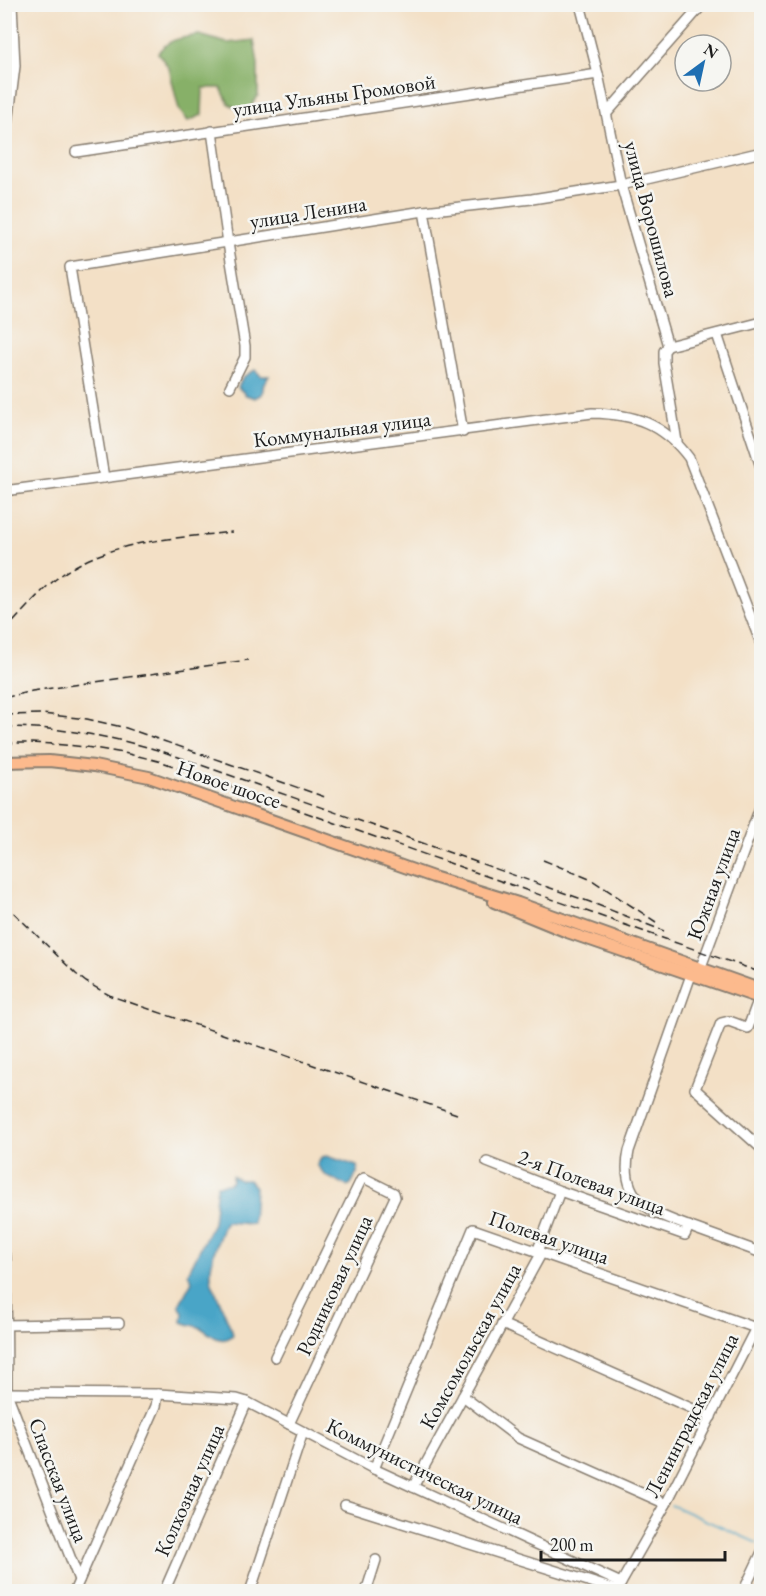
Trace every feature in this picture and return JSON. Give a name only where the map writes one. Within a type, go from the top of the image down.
[{"type":"main road","name":"Новое шоссе","points":[[4,762],[49,761],[105,768],[149,777],[434,877],[518,903],[696,974],[758,996]]},
{"type":"street","points":[[4,157],[15,66],[12,4]]},
{"type":"street","points":[[607,113],[703,4]]},
{"type":"street","name":"улица Ворошилова","points":[[582,6],[621,185],[668,346],[664,351],[664,363],[677,442]]},
{"type":"street","name":"улица Ульяны Громовой","points":[[76,152],[598,74]]},
{"type":"street","points":[[212,131],[245,345],[245,357],[230,387]]},
{"type":"street","name":"улица Ленина","points":[[104,478],[70,267],[424,211],[532,199],[621,185],[762,152]]},
{"type":"street","points":[[424,211],[463,432]]},
{"type":"street","points":[[668,346],[762,322]]},
{"type":"street","points":[[717,334],[759,455],[762,470]]},
{"type":"street","name":"Коммунальная улица","points":[[4,491],[463,432],[592,413],[618,414],[656,427],[677,442]]},
{"type":"street","points":[[677,442],[689,458],[695,472],[762,646]]},
{"type":"street","name":"Южная улица","points":[[687,1231],[654,1213],[640,1202],[630,1187],[626,1171],[631,1144],[762,802]]},
{"type":"street","points":[[758,996],[748,1028],[729,1021],[722,1023],[695,1089],[762,1149]]},
{"type":"street","name":"2-я Полевая улица","points":[[487,1162],[630,1216],[687,1231]]},
{"type":"street","name":"Родниковая улица","points":[[275,1358],[363,1179],[394,1193],[395,1197],[289,1424]]},
{"type":"street","name":"Комсомольская улица","points":[[413,1487],[539,1253],[560,1191]]},
{"type":"street","points":[[630,1216],[636,1208]]},
{"type":"street","name":"Полевая улица","points":[[374,1468],[473,1229],[756,1328]]},
{"type":"street","points":[[687,1231],[762,1253]]},
{"type":"street","points":[[6,1257],[6,1393]]},
{"type":"street","name":"Ленинградская улица","points":[[618,1588],[666,1504],[762,1316]]},
{"type":"street","points":[[5,1325],[119,1323]]},
{"type":"street","points":[[502,1324],[711,1417]]},
{"type":"street","name":"Коммунистическая улица","points":[[6,1393],[158,1394],[224,1397],[247,1402],[374,1468],[618,1588]]},
{"type":"street","name":"Спасская улица","points":[[6,1393],[79,1580]]},
{"type":"street","points":[[74,1592],[156,1406],[158,1394]]},
{"type":"street","points":[[463,1396],[518,1438],[666,1504]]},
{"type":"street","name":"Колхозная улица","points":[[164,1592],[247,1402]]},
{"type":"street","points":[[250,1592],[303,1432]]},
{"type":"street","name":"Коммунистическая улица","points":[[345,1505],[618,1588]]},
{"type":"street","points":[[743,1592],[762,1552]]},
{"type":"street","points":[[366,1592],[376,1560]]},
{"type":"green space","points":[[199,35],[227,43],[254,40],[258,64],[258,96],[246,113],[229,104],[221,88],[203,88],[202,115],[188,121],[179,110],[169,68],[158,53],[166,44]]},
{"type":"water","points":[[255,370],[261,376],[269,376],[264,383],[262,394],[255,398],[246,395],[238,387],[243,377]]},
{"type":"water","points":[[327,1156],[357,1166],[358,1171],[351,1184],[347,1186],[326,1176],[317,1165],[322,1157]]},
{"type":"water","points":[[232,1176],[240,1180],[249,1180],[255,1187],[253,1223],[226,1222],[214,1254],[211,1269],[212,1283],[233,1335],[220,1339],[199,1327],[182,1322],[183,1313],[179,1305],[192,1281],[188,1273],[213,1223],[217,1185],[228,1184],[232,1181]]},
{"type":"waterway","points":[[671,1505],[757,1543]]},
{"type":"railway","points":[[4,632],[56,579],[96,556],[140,544],[232,532]]},
{"type":"railway","points":[[4,698],[32,691],[248,660]]},
{"type":"railway","points":[[4,715],[42,714],[87,719],[126,728],[325,797]]},
{"type":"railway","points":[[4,727],[85,734],[125,741],[164,752],[590,902],[664,931]]},
{"type":"railway","points":[[4,743],[84,747],[162,762],[762,973]]},
{"type":"railway","points":[[543,860],[592,880],[656,922]]},
{"type":"railway","points":[[4,903],[76,974],[111,996],[457,1114]]}]
